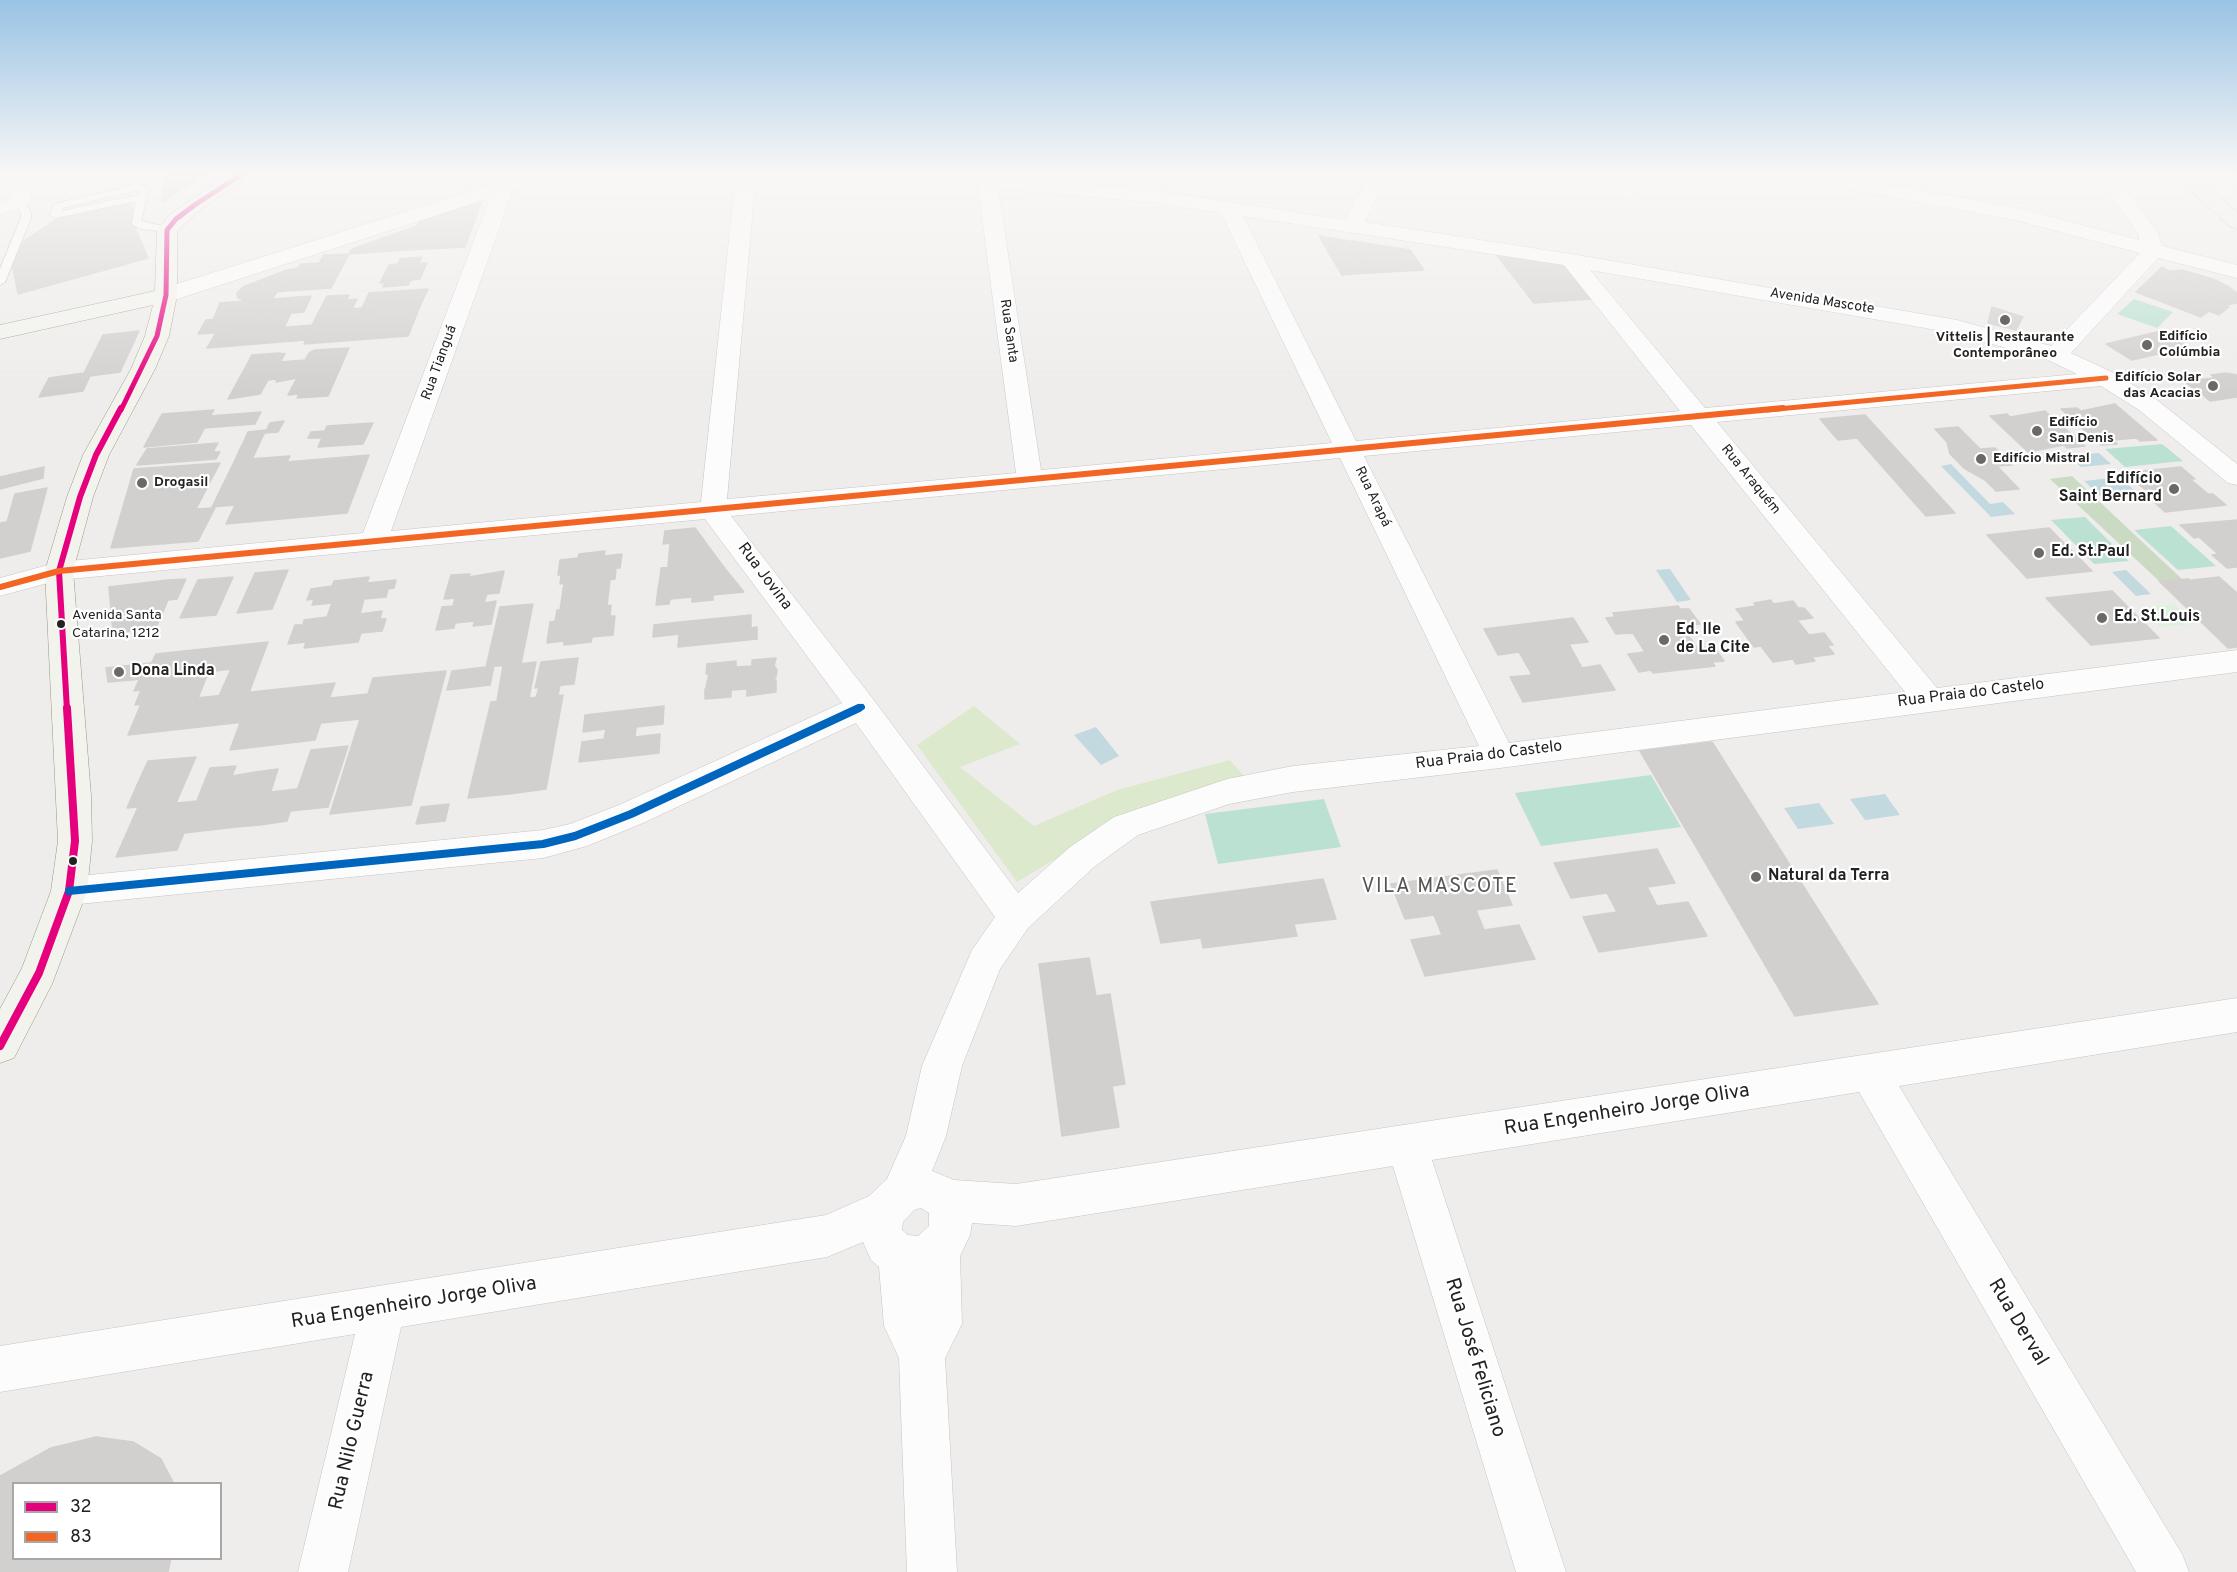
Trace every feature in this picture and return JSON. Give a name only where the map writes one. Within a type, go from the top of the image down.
[{"type":"street","points":[[0,1046],[39,973],[69,891],[75,841],[74,796],[60,616],[59,571],[80,497],[96,454],[152,347],[166,295],[165,246]]},
{"type":"street","points":[[0,332],[166,295],[315,246]]},
{"type":"street","name":"Rua Tianguá","points":[[374,542],[482,246]]},
{"type":"street","points":[[713,511],[739,246]]},
{"type":"street","name":"Rua Santa","points":[[996,246],[1030,481]]},
{"type":"street","name":"Rua Arapá","points":[[1247,246],[1500,756]]},
{"type":"street","name":"Avenida Mascote","points":[[1480,246],[1905,316],[1957,327],[2056,355],[2106,378],[2148,405],[2237,477]]},
{"type":"street","points":[[2135,246],[2237,272]]},
{"type":"street","points":[[2151,246],[2152,251]]},
{"type":"street","points":[[2056,355],[2152,251]]},
{"type":"street","name":"Rua Araquém","points":[[1570,260],[1928,699]]},
{"type":"street","points":[[0,587],[59,571],[2106,378]]},
{"type":"street","name":"Rua Jovina","points":[[713,511],[862,707],[1015,917]]},
{"type":"street","name":"Rua Praia do Castelo","points":[[932,1572],[922,1354],[906,1326],[926,1136],[946,1055],[985,961],[1015,917],[1082,857],[1117,832],[1126,826],[1173,808],[1227,792],[1293,779],[1500,756],[1928,699],[2237,661]]},
{"type":"street","points":[[69,891],[543,844],[575,836],[631,814],[862,707]]},
{"type":"street","name":"Rua Engenheiro Jorge Oliva","points":[[0,1369],[918,1223],[1016,1205],[2237,1015]]},
{"type":"street","name":"Rua Derval","points":[[1869,1074],[2164,1572]]},
{"type":"street","name":"Rua José Feliciano","points":[[1407,1145],[1541,1572]]},
{"type":"street","name":"Rua Nilo Guerra","points":[[323,1572],[383,1309]]},
{"type":"lane","points":[[0,282],[14,246]]},
{"type":"green space","points":[[2134,299],[2173,312],[2157,328],[2117,314]]},
{"type":"green space","points":[[2162,444],[2183,461],[2125,467],[2105,449]]},
{"type":"green space","points":[[2072,476],[2182,579],[2159,581],[2050,479]]},
{"type":"green space","points":[[2085,517],[2129,561],[2094,564],[2051,520]]},
{"type":"green space","points":[[2171,526],[2216,566],[2178,570],[2134,530]]},
{"type":"green space","points":[[2174,604],[2194,624],[2160,627],[2141,608]]},
{"type":"green space","points":[[974,706],[1020,744],[960,767],[1034,826],[1117,790],[1230,760],[1244,776],[1175,796],[1072,849],[1017,882],[917,745]]},
{"type":"green space","points":[[1651,775],[1681,827],[1541,846],[1515,793]]},
{"type":"green space","points":[[1324,799],[1341,847],[1218,864],[1205,814]]},
{"type":"water","points":[[2099,453],[2111,464],[2081,467],[2069,456]]},
{"type":"water","points":[[1951,464],[1990,504],[2003,502],[2015,514],[1991,517],[1941,466]]},
{"type":"water","points":[[2120,477],[2137,493],[2100,496],[2084,481]]},
{"type":"water","points":[[1670,569],[1691,600],[1677,602],[1656,570]]},
{"type":"water","points":[[2126,570],[2151,594],[2136,596],[2112,572]]},
{"type":"water","points":[[1096,727],[1119,756],[1101,765],[1074,735]]},
{"type":"water","points":[[1885,794],[1900,815],[1865,820],[1850,799]]},
{"type":"water","points":[[1819,803],[1834,824],[1798,829],[1784,808]]},
{"type":"building","points":[[18,246],[143,246],[148,258],[18,294],[12,263]]},
{"type":"building","points":[[359,246],[389,246],[352,249]]},
{"type":"building","points":[[407,246],[406,250],[349,254],[352,249]]},
{"type":"building","points":[[408,246],[465,246],[465,247],[406,250]]},
{"type":"building","points":[[1325,246],[1353,246],[1370,273],[1342,275]]},
{"type":"building","points":[[1355,246],[1387,246],[1410,250],[1424,270],[1371,273]]},
{"type":"building","points":[[1495,253],[1563,264],[1591,299],[1534,303]]},
{"type":"building","points":[[349,254],[331,288],[285,291],[301,264],[319,263],[324,255]]},
{"type":"building","points":[[422,257],[419,263],[427,263],[420,279],[411,280],[408,285],[383,287],[385,283],[380,283],[389,265],[398,264],[400,259]]},
{"type":"building","points":[[2162,267],[2229,307],[2219,315],[2209,311],[2201,317],[2136,292]]},
{"type":"building","points":[[299,268],[285,291],[277,292],[272,299],[245,301],[238,298],[237,293],[243,287],[287,270]]},
{"type":"building","points":[[2182,270],[2213,279],[2229,287],[2202,290],[2171,271]]},
{"type":"building","points":[[2229,287],[2237,293],[2237,303],[2226,305],[2202,290]]},
{"type":"building","points":[[428,289],[421,304],[362,308],[369,293]]},
{"type":"building","points":[[349,295],[346,300],[357,299],[352,309],[334,310],[330,318],[315,319],[327,296]]},
{"type":"building","points":[[311,296],[304,312],[213,320],[220,303]]},
{"type":"building","points":[[421,304],[408,336],[304,344],[315,319],[372,315],[376,307]]},
{"type":"building","points":[[376,307],[372,315],[330,318],[334,310]]},
{"type":"building","name":"Vittelis | Restaurante Contemporâneo","points":[[1992,307],[2023,317],[2016,330],[1988,323]]},
{"type":"building","points":[[291,313],[284,328],[198,334],[206,320]]},
{"type":"building","points":[[313,325],[306,340],[207,348],[216,333]]},
{"type":"building","points":[[139,331],[120,372],[90,376],[83,391],[39,397],[49,378],[84,373],[103,335]]},
{"type":"building","name":"Edifício Colúmbia","points":[[2161,331],[2188,347],[2132,360],[2106,344]]},
{"type":"building","points":[[349,348],[328,396],[297,398],[299,394],[288,395],[297,378],[276,382],[277,379],[268,380],[260,394],[228,399],[252,355],[285,354],[280,362],[305,360],[309,353],[315,350]]},
{"type":"building","name":"Edifício Solar das Acacias","points":[[2226,373],[2237,375],[2237,397],[2210,401],[2203,395],[2196,396],[2189,390],[2195,390],[2184,381],[2215,378],[2211,375]]},
{"type":"building","points":[[2115,404],[2157,440],[2140,441],[2136,438],[2113,440],[2117,444],[2101,445],[2061,409],[2077,408],[2081,411]]},
{"type":"building","points":[[214,410],[210,416],[261,412],[255,424],[152,432],[162,414]]},
{"type":"building","name":"Edifício San Denis","points":[[2045,411],[2085,446],[2067,448],[2064,445],[2028,452],[1990,416],[2007,414],[2010,417]]},
{"type":"building","points":[[1865,415],[1955,513],[1926,516],[1857,438],[1838,440],[1820,419]]},
{"type":"building","points":[[284,421],[278,432],[265,433],[270,423]]},
{"type":"building","points":[[373,423],[363,444],[318,447],[322,438],[308,438],[311,432],[325,431],[327,426]]},
{"type":"building","points":[[205,427],[197,442],[144,447],[152,432]]},
{"type":"building","name":"Edifício Mistral","points":[[1958,427],[1980,449],[1995,448],[2012,465],[1997,466],[2019,489],[1996,491],[1985,480],[1964,468],[1950,454],[1947,442],[1935,429]]},
{"type":"building","points":[[266,430],[261,440],[244,441],[248,432]]},
{"type":"building","points":[[261,440],[257,449],[239,451],[244,441]]},
{"type":"building","points":[[218,443],[213,452],[220,452],[216,459],[137,465],[147,449]]},
{"type":"building","points":[[257,449],[252,459],[235,460],[239,451]]},
{"type":"building","points":[[369,455],[347,513],[226,524],[235,505],[212,507],[235,460],[290,456],[287,462]]},
{"type":"building","points":[[220,463],[196,509],[215,508],[198,541],[111,548],[134,469]]},
{"type":"building","points":[[44,467],[43,478],[0,489],[0,477]]},
{"type":"building","name":"Edifício Saint Bernard","points":[[2181,467],[2195,479],[2190,479],[2226,505],[2165,512],[2152,500],[2158,499],[2123,473]]},
{"type":"building","points":[[47,488],[30,551],[0,558],[0,523],[7,522],[15,494]]},
{"type":"building","points":[[2237,520],[2237,567],[2227,568],[2212,555],[2218,554],[2199,537],[2194,538],[2180,525]]},
{"type":"building","points":[[695,528],[720,562],[668,567],[670,543],[663,544],[665,531]]},
{"type":"building","name":"Ed. St.Paul","points":[[2049,528],[2092,571],[2027,578],[1987,535]]},
{"type":"building","points":[[605,551],[604,556],[622,554],[620,568],[616,568],[615,579],[610,580],[607,606],[611,605],[610,616],[615,616],[613,635],[592,637],[591,642],[564,645],[564,641],[547,643],[550,622],[555,621],[557,610],[560,610],[564,583],[560,584],[561,575],[558,575],[560,560],[578,558],[579,554]]},
{"type":"building","points":[[720,562],[727,571],[660,578],[661,568]]},
{"type":"building","points":[[288,570],[272,609],[237,613],[255,573]]},
{"type":"building","points":[[504,571],[499,593],[487,594],[484,603],[496,601],[491,624],[473,626],[475,621],[455,623],[454,628],[436,630],[442,607],[453,606],[455,598],[444,599],[451,575],[470,574],[469,577]]},
{"type":"building","points":[[727,571],[735,581],[658,589],[660,578]]},
{"type":"building","points":[[233,577],[216,615],[180,618],[198,580]]},
{"type":"building","points":[[369,577],[367,583],[396,580],[394,588],[388,589],[386,597],[364,599],[360,614],[382,611],[380,619],[386,619],[382,631],[361,633],[358,642],[304,648],[306,642],[288,644],[295,625],[303,625],[304,620],[327,617],[332,603],[312,605],[314,599],[307,600],[311,589],[332,586],[334,581]]},
{"type":"building","points":[[2219,577],[2237,593],[2237,621],[2192,580]]},
{"type":"building","points":[[186,579],[177,599],[168,600],[156,628],[147,629],[168,580]]},
{"type":"building","points":[[2189,579],[2237,623],[2237,647],[2228,648],[2159,581]]},
{"type":"building","points":[[168,580],[147,629],[113,633],[109,587]]},
{"type":"building","points":[[735,581],[744,592],[713,595],[713,600],[692,602],[692,597],[670,599],[669,604],[656,605],[658,589]]},
{"type":"building","name":"Ed. St.Louis","points":[[2112,591],[2159,638],[2091,645],[2046,598]]},
{"type":"building","points":[[1771,600],[1773,604],[1793,601],[1798,608],[1804,608],[1813,618],[1797,620],[1809,635],[1824,633],[1833,645],[1827,645],[1834,654],[1812,657],[1815,661],[1796,664],[1793,659],[1773,662],[1761,646],[1754,647],[1736,622],[1745,621],[1736,609],[1756,606],[1754,603]]},
{"type":"building","points":[[533,604],[521,664],[486,667],[500,607]]},
{"type":"building","name":"Ed. Ile de La Cite","points":[[1678,606],[1680,609],[1689,609],[1700,624],[1682,626],[1697,648],[1714,647],[1724,661],[1712,662],[1715,666],[1653,673],[1651,670],[1639,672],[1628,654],[1645,652],[1633,633],[1616,634],[1606,618],[1615,617],[1613,613]]},
{"type":"building","points":[[751,615],[751,628],[757,627],[757,639],[678,647],[680,622]]},
{"type":"building","points":[[1573,618],[1588,642],[1569,644],[1582,668],[1600,665],[1615,690],[1523,702],[1510,677],[1532,675],[1519,652],[1498,655],[1484,629]]},
{"type":"building","points":[[680,622],[679,634],[653,637],[654,625]]},
{"type":"building","points":[[268,642],[259,666],[143,679],[156,654]]},
{"type":"building","points":[[578,658],[574,684],[535,688],[541,662]]},
{"type":"building","points":[[776,658],[774,666],[777,670],[773,680],[776,680],[776,692],[747,696],[747,689],[731,690],[731,697],[705,699],[709,674],[706,674],[707,664],[736,661],[736,667],[752,666],[752,660]]},
{"type":"building","points":[[536,662],[529,698],[497,701],[503,666]]},
{"type":"building","points":[[151,663],[143,679],[108,682],[106,668]]},
{"type":"building","points":[[259,666],[249,693],[219,696],[231,669]]},
{"type":"building","points":[[494,666],[490,685],[447,690],[452,671]]},
{"type":"building","points":[[209,671],[198,698],[135,705],[141,690],[134,691],[139,680]]},
{"type":"building","points":[[446,671],[411,805],[330,814],[373,678]]},
{"type":"building","points":[[335,683],[324,713],[128,735],[141,704]]},
{"type":"building","points":[[560,685],[558,695],[536,698],[539,687]]},
{"type":"building","points":[[368,694],[360,719],[321,723],[330,698]]},
{"type":"building","points":[[563,695],[546,789],[509,794],[529,698]]},
{"type":"building","points":[[529,698],[509,794],[468,798],[491,702]]},
{"type":"building","points":[[664,706],[663,724],[636,727],[635,737],[660,734],[659,753],[579,762],[582,742],[604,739],[606,729],[583,732],[585,715]]},
{"type":"building","points":[[324,713],[315,740],[230,750],[240,723]]},
{"type":"building","name":"Natural da Terra","points":[[1712,742],[1878,1004],[1795,1016],[1640,751]]},
{"type":"building","points":[[348,746],[328,807],[290,811],[311,750]]},
{"type":"building","points":[[196,757],[186,780],[137,785],[148,761]]},
{"type":"building","points":[[236,766],[210,830],[184,833],[210,768]]},
{"type":"building","points":[[278,769],[260,825],[236,827],[255,772]]},
{"type":"building","points":[[255,772],[236,827],[210,830],[232,776]]},
{"type":"building","points":[[186,780],[176,803],[127,808],[137,785]]},
{"type":"building","points":[[297,789],[287,821],[260,825],[271,792]]},
{"type":"building","points":[[197,801],[188,823],[128,830],[138,807]]},
{"type":"building","points":[[449,804],[445,821],[416,824],[421,807]]},
{"type":"building","points":[[188,823],[177,850],[116,857],[128,830]]},
{"type":"building","points":[[1657,849],[1675,883],[1647,887],[1657,906],[1688,902],[1707,936],[1599,952],[1583,917],[1617,912],[1607,893],[1571,898],[1554,863]]},
{"type":"building","points":[[1497,870],[1512,905],[1476,910],[1484,930],[1519,925],[1535,959],[1425,976],[1411,940],[1442,935],[1434,915],[1405,919],[1391,884]]},
{"type":"building","points":[[1323,879],[1336,919],[1294,924],[1297,936],[1203,948],[1201,938],[1161,943],[1151,902]]},
{"type":"building","points":[[1089,958],[1096,996],[1110,994],[1125,1084],[1112,1086],[1119,1127],[1062,1136],[1039,964]]},
{"type":"building","points":[[96,1437],[133,1442],[161,1459],[173,1482],[12,1482],[12,1560],[171,1560],[168,1572],[0,1572],[0,1476],[51,1448]]},
{"type":"transit line","name":"32","points":[[0,1046],[39,973],[69,891],[75,841],[74,796],[60,616],[59,571],[80,497],[96,455],[143,369],[157,336],[166,295],[165,246]]},
{"type":"transit line","name":"83","points":[[0,587],[59,571],[2106,378]]},
{"type":"transit line","points":[[69,891],[543,844],[575,836],[631,814],[862,707]]},
{"type":"place","name":"Vittelis | Restaurante Contemporâneo","points":[[2005,320]]},
{"type":"place","name":"Edifício Colúmbia","points":[[2147,345]]},
{"type":"place","name":"Edifício Solar das Acacias","points":[[2213,386]]},
{"type":"place","name":"Edifício San Denis","points":[[2037,431]]},
{"type":"place","name":"Edifício Mistral","points":[[1981,459]]},
{"type":"place","name":"Drogasil","points":[[142,483]]},
{"type":"place","name":"Edifício Saint Bernard","points":[[2174,489]]},
{"type":"place","name":"Ed. St.Paul","points":[[2039,553]]},
{"type":"place","name":"Ed. St.Louis","points":[[2102,618]]},
{"type":"place","name":"Avenida Santa Catarina, 1212","points":[[61,624]]},
{"type":"place","name":"Ed. Ile de La Cite","points":[[1664,640]]},
{"type":"place","name":"Dona Linda","points":[[119,672]]},
{"type":"place","name":"Natural da Terra","points":[[1756,877]]},
{"type":"district","name":"VILA MASCOTE","points":[[1440,888]]}]
